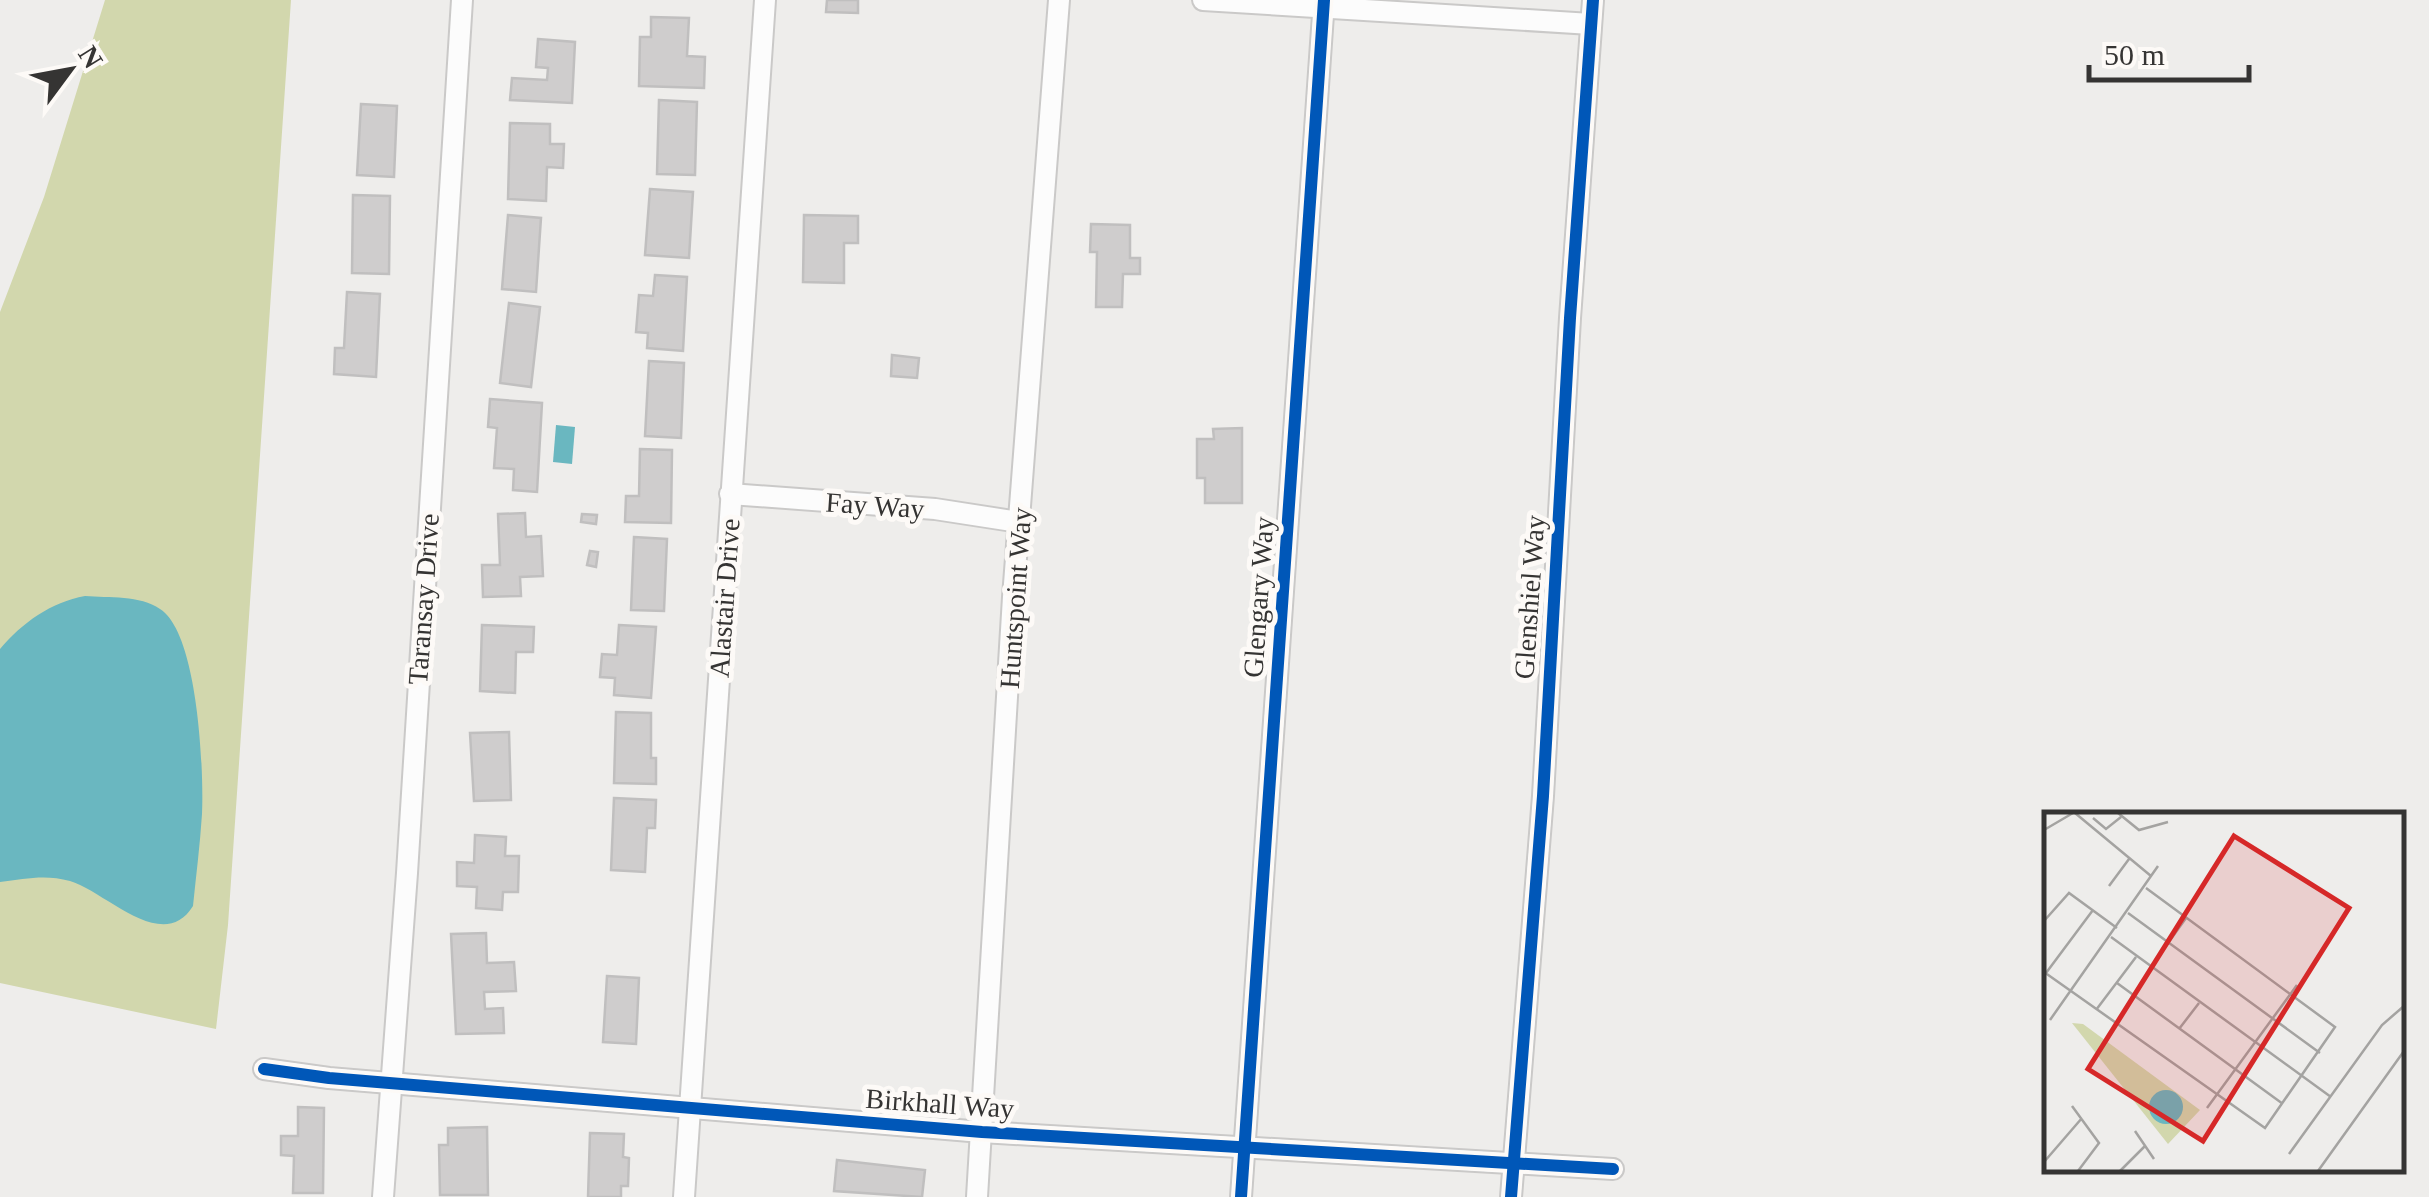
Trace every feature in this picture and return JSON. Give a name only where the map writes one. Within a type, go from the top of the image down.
[{"type":"street","name":"Taransay Drive","points":[[383,1197],[462,0]]},
{"type":"street","name":"Alastair Drive","points":[[684,1197],[765,0]]},
{"type":"street","name":"Huntspoint Way","points":[[977,1197],[1019,522],[1059,0]]},
{"type":"street","points":[[1203,0],[1591,24]]},
{"type":"street","name":"Glenshiel Way","points":[[1512,1197],[1544,796],[1593,0]]},
{"type":"street","name":"Glengary Way","points":[[1240,1197],[1324,5]]},
{"type":"street","name":"Fay Way","points":[[730,494],[935,509],[1019,522]]},
{"type":"street","name":"Birkhall Way","points":[[264,1069],[982,1132],[1613,1170]]},
{"type":"green space","points":[[105,0],[291,0],[228,925],[216,1029],[0,983],[0,312],[44,197]]},
{"type":"water","points":[[556,425],[575,427],[572,464],[553,462]]},
{"type":"water","points":[[85,596],[134,599],[160,609],[173,623],[191,673],[202,767],[199,849],[193,906],[181,919],[166,924],[133,916],[70,881],[43,877],[0,882],[0,649],[38,615]]},
{"type":"building","points":[[827,0],[858,0],[858,13],[826,12]]},
{"type":"building","points":[[651,17],[689,18],[687,56],[705,57],[704,88],[639,86],[640,37],[651,37]]},
{"type":"building","points":[[538,39],[575,42],[572,103],[510,100],[512,78],[547,80],[548,68],[536,67]]},
{"type":"building","points":[[659,100],[697,102],[695,175],[657,174]]},
{"type":"building","points":[[361,104],[397,106],[394,177],[357,175]]},
{"type":"building","points":[[510,123],[550,124],[550,144],[564,144],[563,168],[547,167],[546,201],[508,199]]},
{"type":"building","points":[[650,189],[693,192],[689,258],[645,255]]},
{"type":"building","points":[[353,195],[390,196],[389,274],[352,273]]},
{"type":"building","points":[[508,215],[541,218],[536,292],[502,289]]},
{"type":"building","points":[[804,215],[858,216],[858,243],[844,243],[844,283],[803,282]]},
{"type":"building","points":[[1091,224],[1130,225],[1130,258],[1140,258],[1140,274],[1123,274],[1122,307],[1096,307],[1097,252],[1090,252]]},
{"type":"building","points":[[655,275],[687,277],[683,351],[647,348],[648,333],[636,332],[639,295],[653,296]]},
{"type":"building","points":[[347,292],[380,294],[376,377],[334,374],[335,348],[344,348]]},
{"type":"building","points":[[509,303],[540,307],[531,387],[500,383]]},
{"type":"building","points":[[892,355],[919,358],[917,378],[891,376]]},
{"type":"building","points":[[649,361],[684,363],[681,438],[645,436]]},
{"type":"building","points":[[490,399],[542,403],[537,492],[513,490],[514,469],[494,468],[497,428],[488,427]]},
{"type":"building","points":[[1242,428],[1242,503],[1205,503],[1205,478],[1197,478],[1197,439],[1214,439],[1213,429]]},
{"type":"building","points":[[640,449],[672,450],[671,523],[625,522],[626,496],[639,496]]},
{"type":"building","points":[[525,513],[526,537],[541,536],[543,576],[520,577],[521,596],[483,597],[482,565],[500,565],[498,514]]},
{"type":"building","points":[[582,514],[597,515],[596,524],[581,522]]},
{"type":"building","points":[[634,537],[667,539],[664,611],[631,610]]},
{"type":"building","points":[[590,551],[598,552],[596,567],[587,565]]},
{"type":"building","points":[[482,625],[534,627],[533,652],[516,652],[515,693],[480,691]]},
{"type":"building","points":[[619,625],[656,627],[651,698],[614,695],[615,678],[600,677],[602,654],[617,655]]},
{"type":"building","points":[[616,712],[651,713],[651,758],[656,758],[656,784],[614,783]]},
{"type":"building","points":[[509,732],[511,800],[474,801],[470,733]]},
{"type":"building","points":[[614,798],[656,800],[655,828],[647,828],[645,872],[611,870]]},
{"type":"building","points":[[475,835],[506,837],[505,856],[519,856],[518,892],[503,892],[502,910],[476,908],[477,887],[457,886],[457,862],[474,863]]},
{"type":"building","points":[[486,933],[487,963],[514,962],[516,991],[484,992],[485,1009],[503,1008],[504,1033],[456,1034],[451,934]]},
{"type":"building","points":[[607,976],[639,978],[636,1044],[603,1042]]},
{"type":"building","points":[[298,1107],[324,1108],[323,1193],[293,1193],[294,1156],[281,1155],[281,1136],[298,1136]]},
{"type":"building","points":[[487,1127],[488,1195],[440,1195],[439,1145],[448,1145],[448,1128]]},
{"type":"building","points":[[590,1133],[624,1134],[623,1157],[629,1158],[628,1186],[621,1186],[621,1197],[588,1197]]},
{"type":"building","points":[[837,1160],[925,1170],[922,1197],[834,1191]]},
{"type":"cycle path","points":[[1241,1197],[1324,0]]},
{"type":"cycle path","points":[[1511,1197],[1543,796],[1570,318],[1593,0]]},
{"type":"cycle path","points":[[264,1069],[329,1078],[982,1132],[1613,1169]]}]
